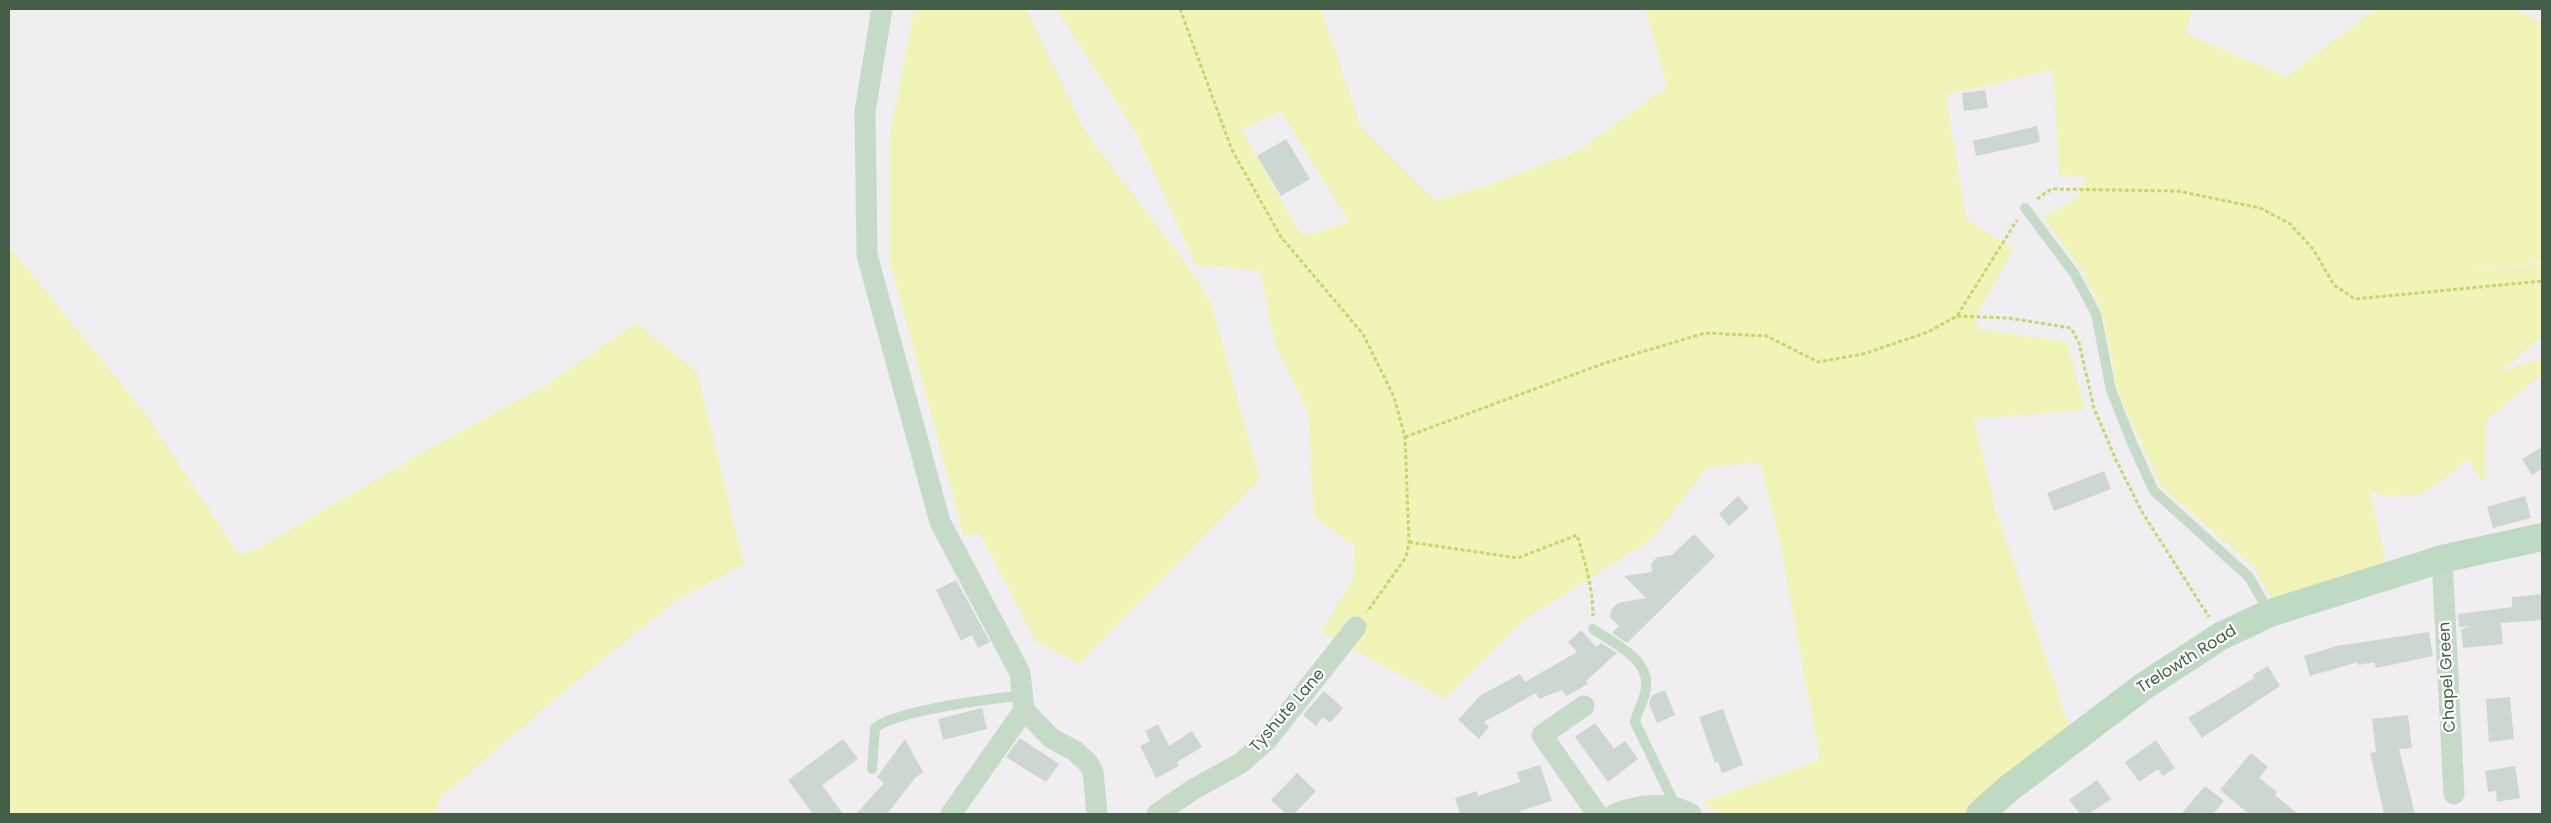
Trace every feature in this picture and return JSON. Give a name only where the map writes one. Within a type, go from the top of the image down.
[{"type":"street","points":[[882,9],[865,112],[866,255],[940,522],[1020,673],[1024,702],[1051,738],[1075,751],[1088,763],[1093,772],[1097,814]]},
{"type":"street","name":"Trelowth Road","points":[[1980,814],[2008,789],[2144,686],[2221,636],[2270,613],[2442,559],[2542,537]]},
{"type":"street","name":"Chapel Green","points":[[2442,559],[2454,794]]},
{"type":"street","name":"Tyshute Lane","points":[[1157,814],[1194,789],[1241,763],[1267,740],[1356,627]]},
{"type":"street","points":[[951,814],[1024,702]]},
{"type":"street","points":[[1584,706],[1542,735],[1597,814]]},
{"type":"street","points":[[1615,814],[1627,809],[1664,805],[1683,810]]},
{"type":"lane","points":[[2025,208],[2074,273],[2096,314],[2111,390],[2154,491],[2249,577],[2270,613]]},
{"type":"lane","points":[[1593,629],[1624,650],[1642,668],[1646,685],[1635,722],[1683,810]]},
{"type":"lane","points":[[872,769],[876,728],[883,722],[904,714],[1024,702]]},
{"type":"path","points":[[1180,9],[1232,150],[1281,237],[1363,334],[1394,397],[1405,437],[1409,542],[1406,557],[1356,627]]},
{"type":"path","points":[[1405,437],[1605,363],[1705,333],[1767,336],[1818,362],[1862,354],[1928,332],[1957,316],[2025,208],[2051,189],[2178,191],[2260,208],[2289,223],[2312,249],[2334,286],[2354,299],[2542,281]]},
{"type":"path","points":[[1957,316],[2009,318],[2071,328],[2079,343],[2094,408],[2116,460],[2142,512],[2221,636]]},
{"type":"path","points":[[1409,542],[1518,558],[1577,535],[1593,599],[1593,629]]},
{"type":"green space","points":[[914,9],[1026,9],[1086,133],[1192,272],[1211,303],[1260,479],[1079,664],[1035,640],[979,532],[964,537],[890,262],[889,141]]},
{"type":"green space","points":[[1057,9],[1321,9],[1361,127],[1434,200],[1486,186],[1579,150],[1667,87],[1645,9],[2191,9],[2186,34],[2287,77],[2375,9],[2514,9],[2542,23],[2542,262],[2467,273],[2542,264],[2542,336],[2498,373],[2542,358],[2542,374],[2486,421],[2486,479],[2480,480],[2469,459],[2423,494],[2385,496],[2370,490],[2387,568],[2274,603],[2255,567],[2162,487],[2118,393],[2103,315],[2083,272],[2043,217],[2077,198],[2087,177],[2059,175],[2053,70],[1946,95],[1966,219],[2014,249],[1975,318],[1978,329],[2067,342],[2085,410],[1974,419],[1996,511],[2069,726],[1962,814],[1720,814],[1703,802],[1820,760],[1779,538],[1760,462],[1707,468],[1651,540],[1525,619],[1445,699],[1321,632],[1353,579],[1355,546],[1314,517],[1308,413],[1274,342],[1260,271],[1196,265],[1137,135]],"holes":[[[1281,112],[1349,221],[1302,236],[1241,129]]]},
{"type":"green space","points":[[9,246],[147,416],[239,555],[257,549],[434,446],[551,382],[636,323],[697,372],[744,564],[674,602],[574,683],[441,797],[435,814],[9,814]]},
{"type":"building","points":[[1985,90],[1988,108],[1964,111],[1962,93]]},
{"type":"building","points":[[2037,126],[2040,142],[1976,156],[1973,141]]},
{"type":"building","points":[[1286,139],[1310,179],[1281,196],[1257,156]]},
{"type":"building","points":[[2542,447],[2542,469],[2532,475],[2522,459]]},
{"type":"building","points":[[2104,471],[2111,489],[2054,511],[2047,493]]},
{"type":"building","points":[[1738,496],[1749,508],[1729,526],[1719,514]]},
{"type":"building","points":[[2525,496],[2531,518],[2493,528],[2487,507]]},
{"type":"building","points":[[1694,534],[1715,556],[1627,643],[1612,633],[1619,626],[1610,618],[1611,610],[1618,603],[1646,598],[1624,576],[1652,572],[1651,564],[1657,557],[1672,555]]},
{"type":"building","points":[[956,580],[990,642],[978,648],[972,635],[961,641],[936,590]]},
{"type":"building","points":[[2542,594],[2542,620],[2501,623],[2503,644],[2463,648],[2461,629],[2472,626],[2459,627],[2458,614],[2512,607],[2512,597]]},
{"type":"building","points":[[1581,630],[1596,647],[1601,643],[1617,653],[1586,681],[1588,684],[1566,696],[1562,690],[1539,699],[1536,693],[1484,722],[1489,727],[1479,739],[1458,720],[1481,695],[1520,674],[1525,682],[1577,652],[1568,642]]},
{"type":"building","points":[[2429,632],[2433,656],[2376,668],[2374,662],[2358,665],[2358,662],[2310,676],[2304,656],[2337,646]]},
{"type":"building","points":[[2268,666],[2280,686],[2202,738],[2188,718],[2254,678],[2253,675]]},
{"type":"building","points":[[1665,690],[1675,715],[1657,723],[1649,704],[1652,695]]},
{"type":"building","points":[[1324,691],[1343,708],[1330,723],[1323,717],[1316,726],[1303,715]]},
{"type":"building","points":[[2510,697],[2514,739],[2489,742],[2486,699]]},
{"type":"building","points":[[982,708],[987,729],[943,740],[938,719]]},
{"type":"building","points":[[1723,709],[1743,765],[1722,773],[1718,762],[1715,763],[1699,717]]},
{"type":"building","points":[[2408,715],[2412,748],[2399,749],[2415,814],[2384,814],[2370,753],[2376,752],[2372,719]]},
{"type":"building","points":[[1595,723],[1614,749],[1625,741],[1638,759],[1608,782],[1575,737]]},
{"type":"building","points":[[1158,724],[1169,746],[1192,731],[1202,747],[1177,762],[1179,766],[1156,778],[1140,746],[1150,741],[1145,731]]},
{"type":"building","points":[[1020,738],[1059,764],[1046,782],[1006,757]]},
{"type":"building","points":[[843,739],[858,759],[822,785],[843,814],[813,814],[788,780]]},
{"type":"building","points":[[905,739],[923,772],[915,778],[887,814],[856,814],[884,783],[877,777]]},
{"type":"building","points":[[2156,740],[2175,768],[2163,776],[2158,769],[2139,782],[2125,762]]},
{"type":"building","points":[[2251,753],[2268,767],[2259,778],[2277,792],[2275,795],[2298,814],[2249,814],[2220,790]]},
{"type":"building","points":[[1540,765],[1552,801],[1520,811],[1522,814],[1460,814],[1455,798],[1477,791],[1478,796],[1520,782],[1517,772]]},
{"type":"building","points":[[2515,766],[2520,798],[2497,802],[2496,791],[2488,792],[2485,771]]},
{"type":"building","points":[[1297,773],[1316,791],[1294,814],[1286,814],[1271,800]]},
{"type":"building","points":[[2097,780],[2111,799],[2089,814],[2080,814],[2069,800]]},
{"type":"building","points":[[2205,786],[2224,801],[2213,814],[2181,814]]}]
